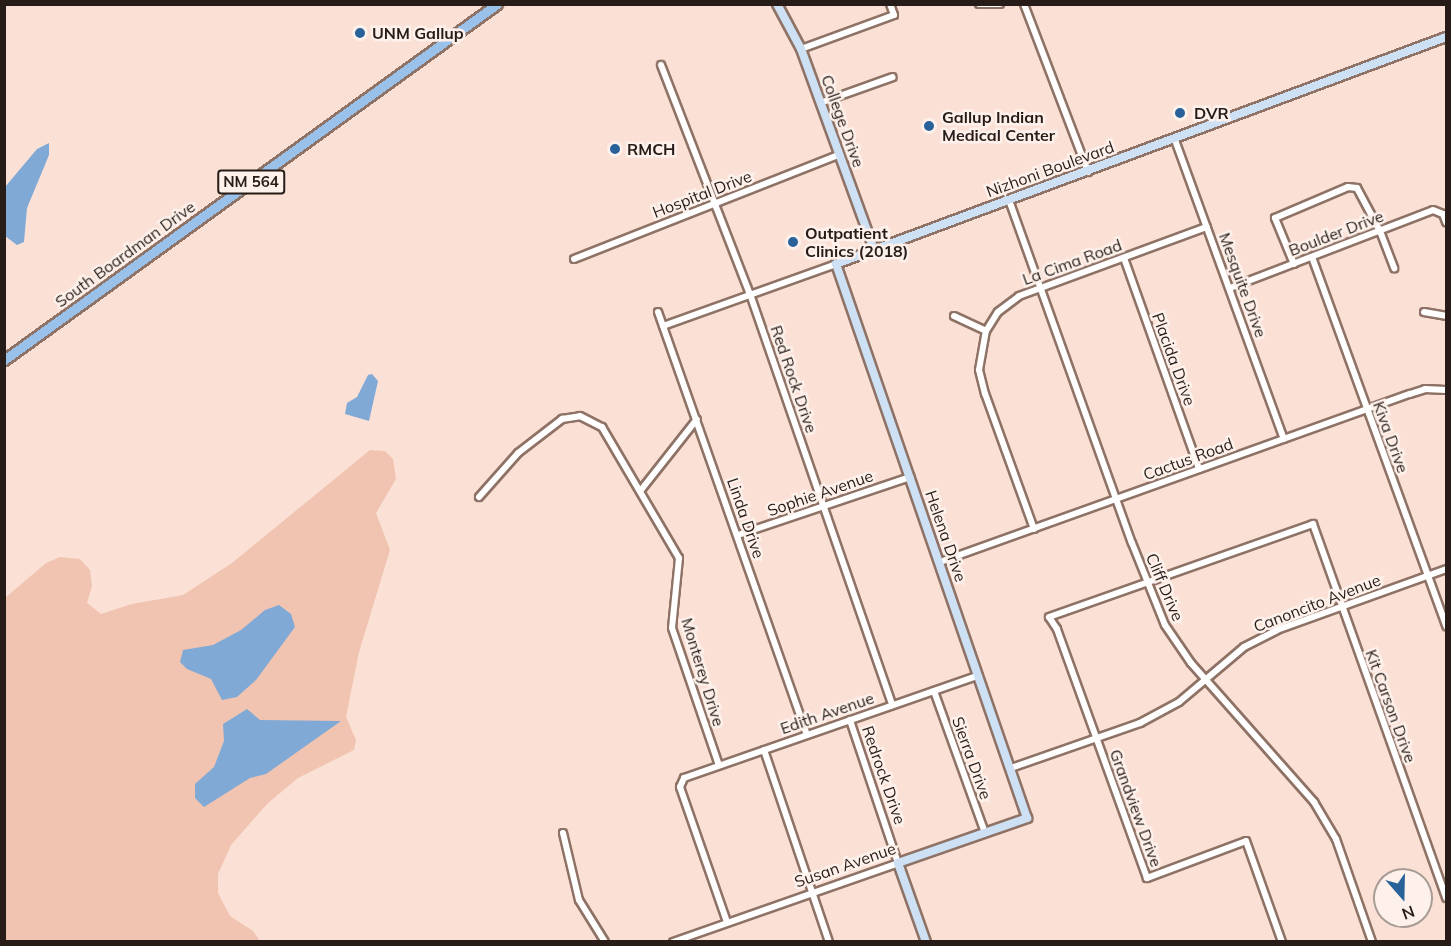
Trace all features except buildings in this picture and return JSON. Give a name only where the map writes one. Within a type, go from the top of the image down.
[{"type":"main road","name":"South Boardman Drive","points":[[4,360],[497,4]]},
{"type":"main road","name":"College Drive","points":[[777,4],[801,49],[874,250]]},
{"type":"main road","name":"Nizhoni Boulevard","points":[[836,264],[1175,140],[1446,37]]},
{"type":"main road","name":"Helena Drive","points":[[836,264],[1027,818]]},
{"type":"main road","name":"Susan Avenue","points":[[898,863],[1027,818]]},
{"type":"main road","name":"Redrock Drive","points":[[898,863],[926,942]]},
{"type":"street","points":[[801,49],[894,15],[890,4]]},
{"type":"street","points":[[980,4],[1000,4]]},
{"type":"street","points":[[1024,4],[1088,172]]},
{"type":"street","name":"Red Rock Drive","points":[[661,65],[750,294],[892,705]]},
{"type":"street","points":[[820,103],[893,77]]},
{"type":"street","name":"Mesquite Drive","points":[[1175,140],[1284,439]]},
{"type":"street","name":"Hospital Drive","points":[[574,259],[840,154]]},
{"type":"street","points":[[1294,264],[1275,218],[1298,205],[1348,187],[1357,188],[1380,231],[1394,268]]},
{"type":"street","name":"Cliff Drive","points":[[1009,200],[1148,584],[1173,638],[1314,802],[1335,839],[1372,942]]},
{"type":"street","name":"Boulder Drive","points":[[1230,288],[1433,210],[1446,222]]},
{"type":"street","name":"La Cima Road","points":[[1034,529],[985,394],[979,370],[986,331],[1008,304],[1041,288],[1208,227]]},
{"type":"street","name":"Kiva Drive","points":[[1312,257],[1446,626]]},
{"type":"street","name":"Placida Drive","points":[[1124,258],[1199,469]]},
{"type":"street","name":"Nizhoni Boulevard","points":[[663,326],[836,264]]},
{"type":"street","name":"Linda Drive","points":[[658,312],[807,735]]},
{"type":"street","points":[[1424,312],[1446,316]]},
{"type":"street","points":[[954,316],[986,331]]},
{"type":"street","name":"Cactus Road","points":[[940,562],[1366,409],[1425,389],[1446,390]]},
{"type":"street","name":"Monterey Drive","points":[[478,497],[518,453],[562,419],[580,416],[602,427],[679,558],[672,628],[719,765]]},
{"type":"street","points":[[641,490],[697,419]]},
{"type":"street","name":"Sophie Avenue","points":[[738,535],[910,477]]},
{"type":"street","name":"Kit Carson Drive","points":[[1148,584],[1313,524],[1446,898]]},
{"type":"street","name":"Canoncito Avenue","points":[[1011,768],[1140,723],[1179,702],[1252,642],[1341,606],[1446,569]]},
{"type":"street","name":"Grandview Drive","points":[[1148,584],[1049,617],[1057,629],[1147,878],[1246,841],[1282,942]]},
{"type":"street","name":"Edith Avenue","points":[[727,922],[680,787],[684,778],[979,675]]},
{"type":"street","name":"Sierra Drive","points":[[934,691],[985,833]]},
{"type":"street","name":"Redrock Drive","points":[[850,720],[898,863]]},
{"type":"street","points":[[764,750],[829,942]]},
{"type":"street","points":[[563,833],[579,900],[605,942]]},
{"type":"street","name":"Susan Avenue","points":[[673,942],[898,863]]},
{"type":"shaded area","points":[[370,450],[385,451],[393,459],[396,479],[376,513],[390,550],[359,652],[346,717],[356,740],[354,750],[298,778],[268,803],[231,845],[218,874],[218,893],[230,916],[253,931],[260,941],[5,942],[5,598],[46,563],[60,557],[80,559],[90,570],[92,586],[87,603],[101,614],[132,604],[183,595],[232,563]]},
{"type":"water","points":[[49,143],[49,155],[27,208],[24,242],[17,245],[5,236],[5,187],[37,149]]},
{"type":"water","points":[[372,374],[378,381],[369,421],[345,414],[347,403],[357,397],[368,375]]},
{"type":"water","points":[[279,605],[291,614],[295,627],[256,680],[237,697],[222,700],[211,679],[187,669],[180,662],[183,650],[213,645],[241,630],[265,610]]},
{"type":"water","points":[[247,709],[260,720],[341,721],[266,774],[250,778],[204,807],[195,798],[195,784],[214,767],[224,741],[223,724]]},
{"type":"place","name":"UNM Gallup","points":[[360,33]]},
{"type":"place","name":"DVR","points":[[1180,113]]},
{"type":"place","name":"Gallup Indian Medical Center","points":[[929,126]]},
{"type":"place","name":"RMCH","points":[[615,149]]},
{"type":"place","name":"Outpatient Clinics (2018)","points":[[793,242]]}]
